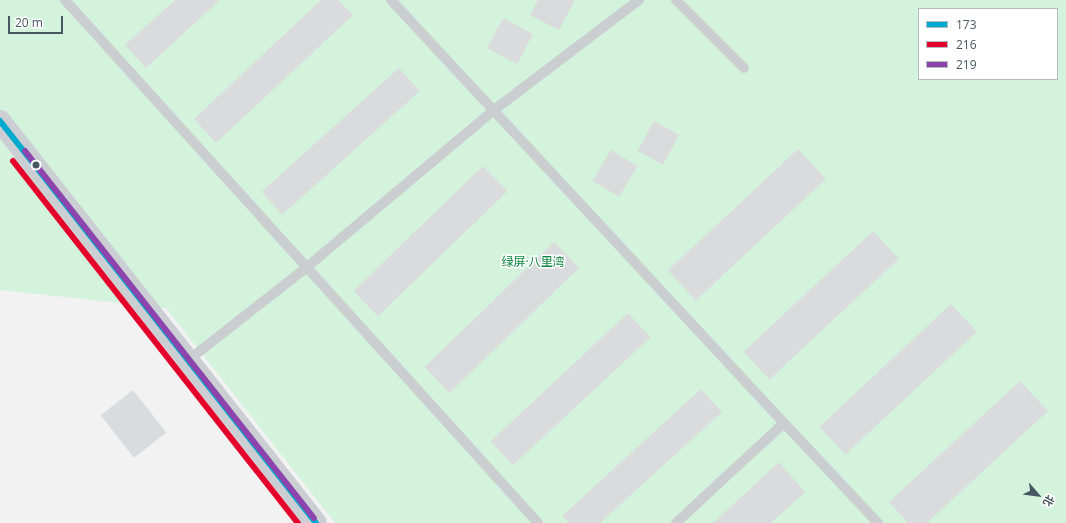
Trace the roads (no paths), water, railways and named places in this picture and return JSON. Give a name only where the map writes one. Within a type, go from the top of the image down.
[{"type":"main road","points":[[0,121],[308,523]]},
{"type":"main road","points":[[0,132],[316,523]]},
{"type":"lane","points":[[65,0],[538,523]]},
{"type":"lane","points":[[391,0],[878,523]]},
{"type":"lane","points":[[185,362],[306,267],[494,110],[639,0]]},
{"type":"lane","points":[[676,0],[744,68]]},
{"type":"lane","points":[[676,523],[784,423]]},
{"type":"park label","name":"绿屏·八里湾","points":[[533,262]]}]
